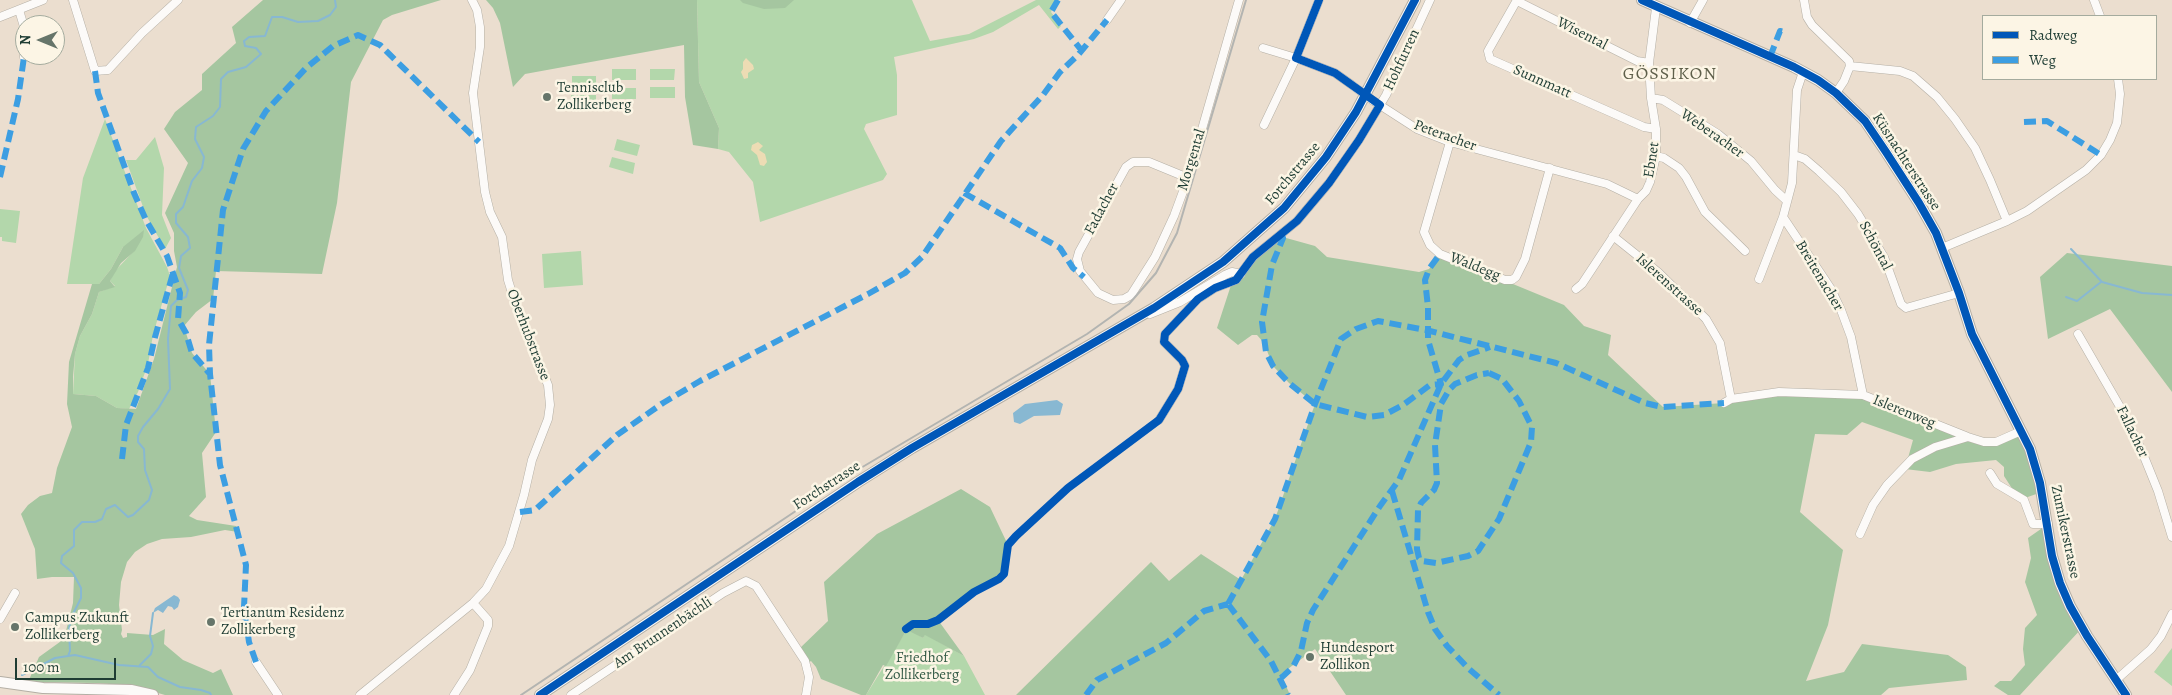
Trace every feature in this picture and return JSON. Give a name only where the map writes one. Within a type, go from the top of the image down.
[{"type":"main road","name":"Forchstrasse","points":[[540,695],[858,482],[912,448],[1179,293],[1223,262],[1263,229],[1303,186],[1326,157],[1356,112],[1415,0]]},
{"type":"main road","name":"Küsnachterstrasse","points":[[1642,0],[1656,8],[1803,72],[1836,93],[1864,121],[1919,202],[1942,248],[1972,334],[2030,449]]},
{"type":"main road","name":"Zumikerstrasse","points":[[2030,449],[2040,483],[2052,556],[2060,583],[2083,628],[2126,695]]},
{"type":"main road","points":[[0,682],[91,692],[131,690],[153,695]]},
{"type":"street","points":[[0,17],[43,0]]},
{"type":"street","points":[[73,0],[96,71],[108,70],[178,0]]},
{"type":"street","name":"Oberhubstrasse","points":[[360,695],[473,603],[486,589],[509,546],[524,496],[532,460],[548,419],[550,405],[548,385],[514,301],[508,280],[502,237],[490,212],[485,192],[473,93],[480,47],[480,27],[477,10],[472,0]]},
{"type":"street","points":[[1107,20],[1121,0]]},
{"type":"street","name":"Morgental","points":[[1114,300],[1131,295],[1140,283],[1155,257],[1174,216],[1188,178],[1239,0]]},
{"type":"street","points":[[1264,125],[1296,58],[1319,0]]},
{"type":"street","name":"Hohfurren","points":[[1241,274],[1252,257],[1297,221],[1329,183],[1359,140],[1380,105],[1430,0]]},
{"type":"street","name":"Wisental","points":[[1517,0],[1613,50],[1638,61],[1648,63]]},
{"type":"street","name":"Sunnmatt","points":[[1517,0],[1488,51],[1490,59],[1644,127],[1656,129]]},
{"type":"street","points":[[1690,23],[1703,0]]},
{"type":"street","points":[[1804,0],[1810,22],[1846,56],[1850,66],[1836,93]]},
{"type":"street","points":[[2094,0],[2100,15]]},
{"type":"street","name":"Ebnet","points":[[1576,289],[1582,284],[1638,199],[1646,191],[1650,182],[1656,156],[1656,129],[1648,63],[1656,8]]},
{"type":"street","points":[[18,10],[20,15]]},
{"type":"street","name":"Peteracher","points":[[1263,48],[1335,73],[1417,129],[1450,142],[1607,184],[1638,199]]},
{"type":"street","points":[[1850,66],[1900,71],[1913,76],[1937,97],[1975,148],[2007,221]]},
{"type":"street","name":"Breitenacher","points":[[1759,279],[1783,218],[1792,183],[1797,90],[1803,72]]},
{"type":"street","points":[[1942,248],[2007,221],[2037,205],[2073,181],[2101,155],[2110,140],[2117,122],[2120,94],[2118,80]]},
{"type":"street","name":"Weberacher","points":[[1651,98],[1663,100],[1725,139],[1751,161],[1775,190],[1787,201]]},
{"type":"street","name":"Waldegg","points":[[1450,142],[1424,232],[1430,245],[1440,254],[1505,280],[1512,280],[1516,277],[1525,259],[1550,168]]},
{"type":"street","name":"Schöntal","points":[[1794,155],[1805,159],[1819,171],[1841,192],[1858,214],[1884,257],[1901,304],[1906,308],[1959,293]]},
{"type":"street","points":[[1656,156],[1664,158],[1679,168],[1705,212],[1745,251]]},
{"type":"street","name":"Fadacher","points":[[1114,300],[1098,293],[1090,286],[1078,266],[1077,259],[1119,178],[1126,167],[1133,162],[1141,161],[1188,178]]},
{"type":"street","name":"Breitenacher","points":[[1783,218],[1831,289],[1841,310],[1850,337],[1863,395]]},
{"type":"street","name":"Islerenstrasse","points":[[1613,236],[1658,272],[1706,319],[1720,343],[1727,401]]},
{"type":"street","name":"Forchstrasse","points":[[1139,317],[1152,314],[1180,302],[1225,274],[1232,272],[1241,274]]},
{"type":"street","points":[[1159,420],[1178,390],[1185,366],[1182,360],[1164,342],[1165,334],[1198,299],[1215,288],[1232,282],[1241,274]]},
{"type":"street","name":"Fallacher","points":[[2078,334],[2123,412],[2141,448],[2158,492],[2172,537]]},
{"type":"street","name":"Islerenweg","points":[[1727,401],[1779,392],[1863,395],[1968,438],[1984,442],[1996,442],[2021,432]]},
{"type":"street","points":[[1860,534],[1873,506],[1887,485],[1912,459],[1934,446],[1968,438]]},
{"type":"street","points":[[1990,473],[1997,484],[2024,500],[2033,524],[2048,524]]},
{"type":"street","name":"Am Brunnenbächli","points":[[571,695],[739,582],[749,581],[756,586],[805,661],[809,682],[806,695]]},
{"type":"street","points":[[0,619],[15,593]]},
{"type":"street","points":[[454,695],[470,670],[488,626],[488,620],[473,603]]},
{"type":"street","points":[[2116,680],[2151,649],[2162,636],[2172,614]]},
{"type":"street","points":[[256,662],[278,695]]},
{"type":"green space","points":[[263,0],[441,0],[392,15],[383,20],[351,82],[337,203],[322,274],[216,271],[213,299],[196,312],[184,326],[192,353],[210,374],[216,432],[202,453],[206,497],[189,516],[197,520],[236,526],[238,532],[225,530],[191,537],[162,539],[147,544],[135,552],[127,562],[121,582],[119,605],[121,634],[123,638],[127,637],[127,633],[153,635],[165,629],[164,644],[183,660],[213,673],[221,669],[233,695],[165,695],[134,686],[97,683],[28,682],[39,657],[64,639],[73,603],[74,577],[37,579],[35,549],[21,514],[28,505],[40,496],[52,493],[57,468],[72,427],[67,404],[69,362],[92,284],[99,284],[111,269],[123,247],[144,230],[143,237],[135,251],[121,263],[110,281],[115,287],[99,292],[92,314],[80,336],[75,354],[73,377],[73,394],[96,396],[117,408],[136,409],[154,359],[177,267],[174,251],[174,233],[165,213],[188,163],[164,129],[175,112],[202,90],[202,74],[236,43],[232,27]]},
{"type":"green space","points":[[486,0],[697,0],[699,82],[719,128],[718,149],[693,145],[685,97],[684,45],[525,74],[513,87],[500,23],[493,8]]},
{"type":"green space","points":[[697,0],[912,0],[930,41],[969,34],[1036,0],[1057,0],[1051,12],[1061,26],[1058,29],[1039,5],[993,32],[974,39],[894,57],[897,75],[897,115],[866,124],[864,129],[887,174],[883,180],[760,222],[753,182],[729,152],[718,149],[719,128],[699,82]]},
{"type":"green space","points":[[740,0],[794,0],[785,8],[764,9],[743,3]]},
{"type":"green space","points":[[612,69],[636,69],[636,80],[612,80]]},
{"type":"green space","points":[[650,69],[675,69],[674,80],[650,80]]},
{"type":"green space","points":[[572,76],[596,76],[596,87],[572,87]]},
{"type":"green space","points":[[650,87],[675,87],[675,98],[650,98]]},
{"type":"green space","points":[[612,88],[636,88],[636,99],[612,99]]},
{"type":"green space","points":[[571,95],[596,95],[596,106],[571,106]]},
{"type":"green space","points":[[105,119],[146,228],[170,276],[153,335],[148,364],[138,392],[129,409],[117,408],[96,396],[73,394],[75,354],[80,336],[92,314],[99,292],[115,286],[110,281],[114,272],[134,251],[123,247],[111,269],[99,284],[67,284],[83,178]]},
{"type":"green space","points":[[155,137],[164,168],[162,215],[171,238],[165,249],[146,215],[126,160],[136,160]]},
{"type":"green space","points":[[617,139],[640,145],[637,156],[614,150]]},
{"type":"green space","points":[[612,157],[635,163],[633,174],[609,167]]},
{"type":"green space","points":[[0,209],[20,211],[16,243],[2,241],[2,237],[0,237]]},
{"type":"green space","points":[[1279,236],[1315,246],[1327,257],[1419,272],[1429,269],[1440,254],[1564,305],[1584,326],[1611,335],[1608,355],[1663,407],[1724,403],[1779,392],[1863,395],[1984,442],[2021,431],[2039,493],[2025,498],[2013,490],[2004,476],[2004,467],[1996,460],[1956,464],[1930,472],[1905,469],[1913,440],[1862,422],[1847,435],[1815,434],[1800,512],[1843,550],[1828,625],[1806,681],[1844,672],[1862,644],[1948,655],[1966,667],[1967,680],[1889,688],[1881,695],[1346,695],[1315,649],[1281,674],[1290,695],[1016,695],[1151,562],[1169,581],[1201,554],[1241,580],[1275,519],[1315,404],[1289,383],[1273,366],[1264,343],[1257,335],[1252,335],[1238,345],[1217,328],[1232,282]]},
{"type":"green space","points":[[581,251],[583,285],[544,288],[542,254]]},
{"type":"green space","points":[[2067,253],[2172,266],[2172,392],[2110,309],[2048,339],[2040,277]]},
{"type":"green space","points":[[961,489],[990,507],[1008,545],[1004,574],[974,592],[938,620],[964,656],[925,635],[923,638],[906,631],[886,666],[883,665],[866,695],[861,695],[821,679],[811,661],[806,664],[799,649],[828,621],[824,582],[877,534]]},
{"type":"green space","points":[[2048,524],[2052,556],[2082,628],[2020,695],[2008,695],[1994,686],[2000,681],[2011,681],[2025,665],[2023,649],[2025,628],[2037,615],[2025,582],[2031,558],[2028,538]]},
{"type":"green space","name":"Friedhof Zollikerberg","points":[[906,631],[912,631],[923,638],[925,634],[964,656],[985,695],[866,695]]},
{"type":"green space","points":[[2172,648],[2172,686],[2154,672]]},
{"type":"sand","points":[[746,58],[753,65],[754,69],[748,73],[748,78],[744,79],[741,72]]},
{"type":"sand","points":[[758,142],[763,146],[759,150],[765,154],[767,162],[764,166],[760,165],[757,155],[751,150],[752,145]]},
{"type":"water","points":[[1057,400],[1063,404],[1060,415],[1034,416],[1020,424],[1014,422],[1013,413],[1025,404]]},
{"type":"water","points":[[174,595],[180,600],[178,607],[174,610],[168,606],[163,613],[158,610],[153,613],[155,608]]},
{"type":"waterway","points":[[22,675],[55,658],[68,656],[70,651],[69,629],[71,618],[81,598],[81,588],[73,573],[61,563],[62,556],[74,546],[74,530],[82,522],[95,522],[102,519],[106,509],[115,505],[128,517],[133,515],[149,500],[152,490],[145,470],[144,449],[138,442],[138,436],[170,389],[168,339],[171,306],[177,300],[186,297],[188,290],[179,268],[181,256],[190,248],[188,237],[176,223],[176,214],[183,207],[192,181],[202,168],[204,157],[195,139],[196,127],[213,116],[220,107],[221,79],[228,72],[246,67],[261,54],[256,48],[245,46],[244,41],[249,37],[265,36],[272,17],[282,17],[298,22],[318,21],[330,15],[336,7],[335,0]]},
{"type":"waterway","points":[[2071,249],[2102,282],[2142,293],[2172,295]]},
{"type":"waterway","points":[[2066,297],[2077,301],[2101,282]]},
{"type":"waterway","points":[[140,665],[151,654],[153,646],[150,636],[153,613]]},
{"type":"waterway","points":[[68,656],[75,655],[119,665],[148,667],[158,677],[180,687],[201,690],[211,695]]},
{"type":"railway","points":[[521,695],[854,472],[1087,334],[1129,304],[1156,273],[1177,233],[1246,0]]},
{"type":"marked path","points":[[1058,0],[1051,12],[1082,51]]},
{"type":"marked path","points":[[520,512],[535,510],[617,435],[663,403],[700,381],[905,273],[922,257],[1001,141],[1107,20]]},
{"type":"marked path","points":[[1770,57],[1780,31],[1784,32]]},
{"type":"marked path","points":[[256,662],[249,642],[244,607],[246,565],[220,465],[210,374],[209,345],[223,210],[243,149],[266,111],[306,68],[333,46],[358,35],[380,45],[479,142]]},
{"type":"marked path","points":[[0,177],[18,99],[23,65]]},
{"type":"marked path","points":[[95,71],[98,93],[134,193],[146,220],[167,256],[180,293],[178,319],[186,333],[192,353],[210,374]]},
{"type":"marked path","points":[[2024,122],[2047,121],[2101,155]]},
{"type":"marked path","points":[[964,193],[1060,248],[1073,268],[1084,277]]},
{"type":"marked path","points":[[1280,236],[1283,238],[1272,265],[1262,322],[1266,352],[1273,366],[1289,383],[1315,404],[1367,417],[1384,415],[1403,405],[1430,385],[1441,384],[1428,340],[1428,307],[1425,280],[1429,269],[1440,254]]},
{"type":"marked path","points":[[122,459],[126,425],[148,368],[173,273]]},
{"type":"marked path","points":[[1228,604],[1275,519],[1315,404],[1341,339],[1356,329],[1378,321],[1426,330],[1556,363],[1645,403],[1662,407],[1724,403]]},
{"type":"marked path","points":[[1281,678],[1293,667],[1301,651],[1307,623],[1313,610],[1380,506],[1399,480],[1441,384],[1459,360],[1467,355],[1490,347]]},
{"type":"marked path","points":[[1489,373],[1502,379],[1519,401],[1532,427],[1531,442],[1499,519],[1478,551],[1468,556],[1436,563],[1422,561],[1419,558],[1417,549],[1418,510],[1421,503],[1434,490],[1437,483],[1435,445],[1441,404],[1455,384],[1477,375],[1489,373]]},
{"type":"marked path","points":[[1392,491],[1428,612],[1435,629],[1447,646],[1468,668],[1499,695]]},
{"type":"marked path","points":[[1228,604],[1271,661],[1288,695]]},
{"type":"marked path","points":[[1086,695],[1097,680],[1166,643],[1204,611],[1228,604]]},
{"type":"cycle path","points":[[906,629],[913,624],[928,624],[938,620],[974,592],[999,579],[1004,574],[1008,545],[1016,536],[1068,488],[1159,420],[1178,389],[1185,366],[1182,360],[1164,342],[1165,334],[1198,299],[1215,288],[1236,280],[1253,257],[1297,221],[1329,183],[1359,140],[1380,105],[1335,73],[1296,58],[1319,0]]},
{"type":"cycle path","points":[[540,695],[858,482],[912,448],[1154,308],[1223,262],[1284,208],[1326,157],[1356,112],[1415,0]]},
{"type":"cycle path","points":[[1642,0],[1794,67],[1818,80],[1836,93],[1865,121],[1919,203],[1936,233],[1959,293],[1972,334],[2030,449],[2040,483],[2052,556],[2060,583],[2070,606],[2087,636],[2126,695]]},
{"type":"place","name":"Tennisclub Zollikerberg","points":[[547,97]]},
{"type":"place","name":"Tertianum Residenz Zollikerberg","points":[[211,622]]},
{"type":"place","name":"Campus Zukunft Zollikerberg","points":[[15,627]]},
{"type":"place","name":"Hundesport Zollikon","points":[[1310,657]]},
{"type":"district","name":"GÖSSIKON","points":[[1670,75]]}]
